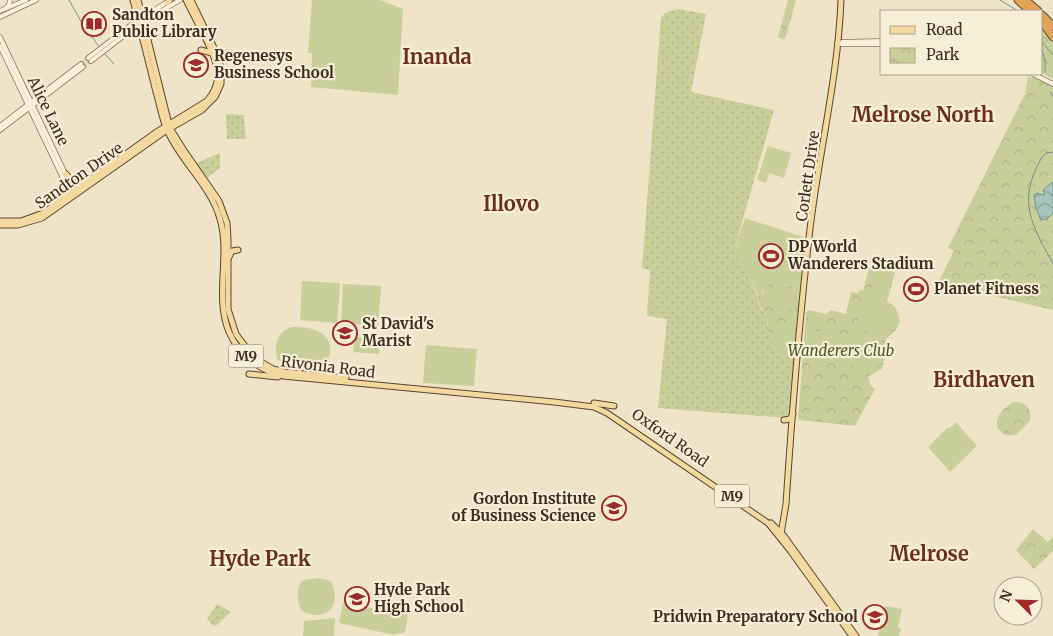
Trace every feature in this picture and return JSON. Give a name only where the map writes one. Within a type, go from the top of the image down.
[{"type":"highway","points":[[1018,0],[1029,10]]},
{"type":"highway","points":[[1025,0],[1037,10]]},
{"type":"highway","points":[[1043,16],[1053,25]]},
{"type":"highway","points":[[1043,24],[1053,36]]},
{"type":"main road","name":"Rivonia Road","points":[[133,0],[151,52],[156,73],[158,76],[163,77],[160,82],[163,108]]},
{"type":"main road","points":[[168,127],[203,105],[215,90],[218,75],[213,53],[186,0]]},
{"type":"main road","points":[[174,136],[176,128],[208,106],[215,98],[221,84],[222,73],[217,54],[191,0]]},
{"type":"main road","name":"Corlett Drive","points":[[780,526],[794,411],[810,229],[839,43],[841,0]]},
{"type":"main road","name":"Rivonia Road","points":[[138,3],[141,31],[168,127],[179,151],[212,198],[221,222],[224,247],[223,308],[229,332],[249,360],[262,368],[283,376],[583,404]]},
{"type":"main road","points":[[138,3],[144,13],[151,12]]},
{"type":"main road","points":[[133,28],[141,31]]},
{"type":"main road","points":[[206,40],[202,50],[208,50],[213,53]]},
{"type":"main road","name":"Corlett Drive","points":[[783,536],[812,239],[839,43]]},
{"type":"main road","points":[[149,62],[151,52]]},
{"type":"main road","points":[[163,108],[172,118],[181,118]]},
{"type":"main road","points":[[144,140],[162,122],[163,108]]},
{"type":"main road","points":[[168,127],[192,117]]},
{"type":"main road","name":"Rivonia Road","points":[[168,127],[219,201],[227,223],[228,300],[232,325],[240,341],[257,360],[273,369],[285,372],[583,404]]},
{"type":"main road","name":"Sandton Drive","points":[[0,221],[14,222],[38,216],[73,194],[144,140],[168,127]]},
{"type":"main road","name":"Sandton Drive","points":[[88,183],[153,140],[168,127]]},
{"type":"main road","points":[[153,140],[160,137],[167,138],[179,151]]},
{"type":"main road","points":[[66,174],[76,184],[88,183]]},
{"type":"main road","points":[[64,203],[70,200],[79,201],[80,194],[88,183]]},
{"type":"main road","points":[[52,207],[64,195],[66,185]]},
{"type":"main road","name":"Sandton Drive","points":[[0,225],[18,226],[33,222],[64,203],[73,194]]},
{"type":"main road","points":[[228,239],[230,245],[236,250],[230,253],[228,259]]},
{"type":"main road","points":[[273,369],[295,375],[296,377]]},
{"type":"main road","points":[[249,374],[283,376]]},
{"type":"main road","points":[[594,403],[614,406]]},
{"type":"main road","name":"Oxford Road","points":[[583,404],[594,403],[609,410],[780,526],[783,536]]},
{"type":"main road","name":"Oxford Road","points":[[583,404],[607,412],[764,520],[783,536],[854,635]]},
{"type":"main road","points":[[784,420],[790,419],[794,411]]},
{"type":"street","points":[[2,10],[9,5],[10,0]]},
{"type":"street","points":[[18,0],[26,0]]},
{"type":"street","points":[[2,10],[26,0]]},
{"type":"street","points":[[0,17],[36,0]]},
{"type":"street","points":[[170,1],[151,12],[141,21],[133,28],[89,60],[141,21],[180,0]]},
{"type":"street","name":"Alice Lane","points":[[0,37],[2,48],[66,174],[73,194]]},
{"type":"street","points":[[860,41],[865,44]]},
{"type":"street","points":[[839,43],[880,41]]},
{"type":"street","points":[[839,43],[865,44],[880,41]]},
{"type":"street","name":"Alice Lane","points":[[2,48],[26,92],[35,119],[66,185],[73,194]]},
{"type":"street","points":[[0,126],[82,66],[32,98],[26,92]]},
{"type":"street","points":[[1036,75],[1053,82]]},
{"type":"street","points":[[1042,75],[1053,82]]},
{"type":"street","points":[[0,130],[22,114],[44,92]]},
{"type":"street","points":[[22,114],[30,114],[35,119]]},
{"type":"green space","points":[[312,0],[380,0],[403,9],[398,95],[311,87],[312,53],[308,53]]},
{"type":"green space","points":[[788,0],[796,0],[784,40],[778,37]]},
{"type":"green space","points":[[678,9],[706,14],[691,92],[774,110],[735,247],[738,258],[756,291],[760,308],[767,316],[767,325],[773,347],[780,356],[796,357],[790,415],[787,418],[658,408],[667,319],[647,316],[650,270],[642,268],[661,17],[667,12]]},
{"type":"green space","points":[[1043,29],[1053,41],[1053,79],[1043,74]]},
{"type":"green space","points":[[1028,75],[1031,78],[1035,76],[1053,86],[1053,310],[938,283],[954,251],[948,248],[1025,94]]},
{"type":"green space","points":[[226,114],[244,115],[246,139],[227,139]]},
{"type":"green space","points":[[768,146],[791,153],[784,178],[769,173],[766,183],[757,180]]},
{"type":"green space","points":[[220,153],[220,168],[206,177],[196,163]]},
{"type":"green space","name":"DP World Wanderers Stadium","points":[[745,218],[803,237],[806,254],[803,281],[801,281],[800,288],[782,284],[766,285],[762,291],[762,296],[758,296],[736,254],[735,247]]},
{"type":"green space","name":"Wanderers Club","points":[[870,264],[895,272],[887,302],[895,307],[900,321],[896,330],[886,339],[886,353],[882,369],[869,376],[870,385],[875,389],[855,426],[799,420],[806,312],[809,310],[826,314],[831,310],[846,314],[851,292],[857,293],[860,289],[863,291]]},
{"type":"green space","points":[[878,269],[894,274],[886,300],[870,295]]},
{"type":"green space","points":[[302,281],[340,283],[337,323],[300,320]]},
{"type":"green space","points":[[343,284],[381,286],[378,326],[341,323]]},
{"type":"green space","points":[[770,284],[782,284],[800,288],[796,357],[780,356],[773,347],[771,336],[768,335],[767,316],[760,307],[758,296],[762,296],[764,287]]},
{"type":"green space","points":[[769,288],[798,293],[795,310],[766,305]]},
{"type":"green space","points":[[870,298],[877,298],[889,303],[897,312],[899,317],[897,323],[893,329],[885,334],[869,331],[862,326],[858,319],[857,311],[861,304]]},
{"type":"green space","points":[[810,314],[819,317],[813,344],[804,342]]},
{"type":"green space","points":[[777,322],[794,322],[793,349],[775,348]]},
{"type":"green space","points":[[292,327],[311,329],[322,333],[326,338],[329,343],[329,356],[326,364],[319,371],[289,368],[277,359],[276,344],[278,339],[283,332]]},
{"type":"green space","points":[[820,330],[840,335],[835,355],[816,351],[818,342],[827,344],[827,349],[829,343],[818,340]]},
{"type":"green space","points":[[860,332],[879,339],[884,346],[883,359],[872,369],[853,365],[844,356],[844,346],[847,341],[850,337]]},
{"type":"green space","points":[[355,337],[380,339],[379,354],[353,352]]},
{"type":"green space","points":[[426,345],[477,349],[474,386],[423,383]]},
{"type":"green space","points":[[1013,402],[1025,404],[1029,409],[1030,421],[1016,435],[1005,435],[998,429],[997,420],[1003,410]]},
{"type":"green space","points":[[956,422],[977,446],[950,472],[928,447],[948,427],[949,429]]},
{"type":"green space","points":[[1033,529],[1048,542],[1053,536],[1053,551],[1034,569],[1016,550]]},
{"type":"green space","points":[[319,578],[331,581],[335,593],[334,604],[328,612],[315,615],[307,614],[302,611],[299,605],[299,586],[303,580]]},
{"type":"green space","points":[[343,603],[408,615],[405,632],[394,635],[339,623]]},
{"type":"green space","points":[[217,604],[231,612],[214,626],[207,619]]},
{"type":"green space","points":[[885,606],[902,609],[898,627],[901,628],[899,636],[878,636]]},
{"type":"green space","points":[[335,618],[334,636],[303,636],[304,621]]},
{"type":"water","points":[[1053,182],[1053,213],[1047,219],[1041,220],[1036,208],[1034,195],[1037,193],[1045,194],[1043,190]]},
{"type":"waterway","points":[[69,0],[82,23],[100,48]]},
{"type":"waterway","points":[[1000,0],[1016,10]]},
{"type":"waterway","points":[[1043,43],[1053,55]]},
{"type":"waterway","points":[[104,53],[114,64]]},
{"type":"waterway","points":[[1043,53],[1045,72]]},
{"type":"waterway","points":[[1050,92],[1053,96]]},
{"type":"waterway","points":[[1053,152],[1046,153],[1040,160],[1031,183],[1029,195],[1031,218],[1053,264]]},
{"type":"tunnel","points":[[81,64],[88,58]]},
{"type":"tunnel","points":[[83,67],[91,61]]},
{"type":"place","name":"Sandton Public Library","points":[[94,24]]},
{"type":"place","name":"Regenesys Business School","points":[[196,65]]},
{"type":"place","name":"DP World Wanderers Stadium","points":[[771,256]]},
{"type":"place","name":"Planet Fitness","points":[[916,289]]},
{"type":"place","name":"St David's Marist","points":[[345,333]]},
{"type":"place","name":"Gordon Institute of Business Science","points":[[614,508]]},
{"type":"place","name":"Hyde Park High School","points":[[357,599]]},
{"type":"place","name":"Pridwin Preparatory School","points":[[875,617]]},
{"type":"district","name":"Inanda","points":[[437,57]]},
{"type":"district","name":"Melrose North","points":[[923,115]]},
{"type":"district","name":"Illovo","points":[[511,204]]},
{"type":"district","name":"Birdhaven","points":[[984,380]]},
{"type":"district","name":"Melrose","points":[[929,554]]},
{"type":"district","name":"Hyde Park","points":[[260,559]]}]
